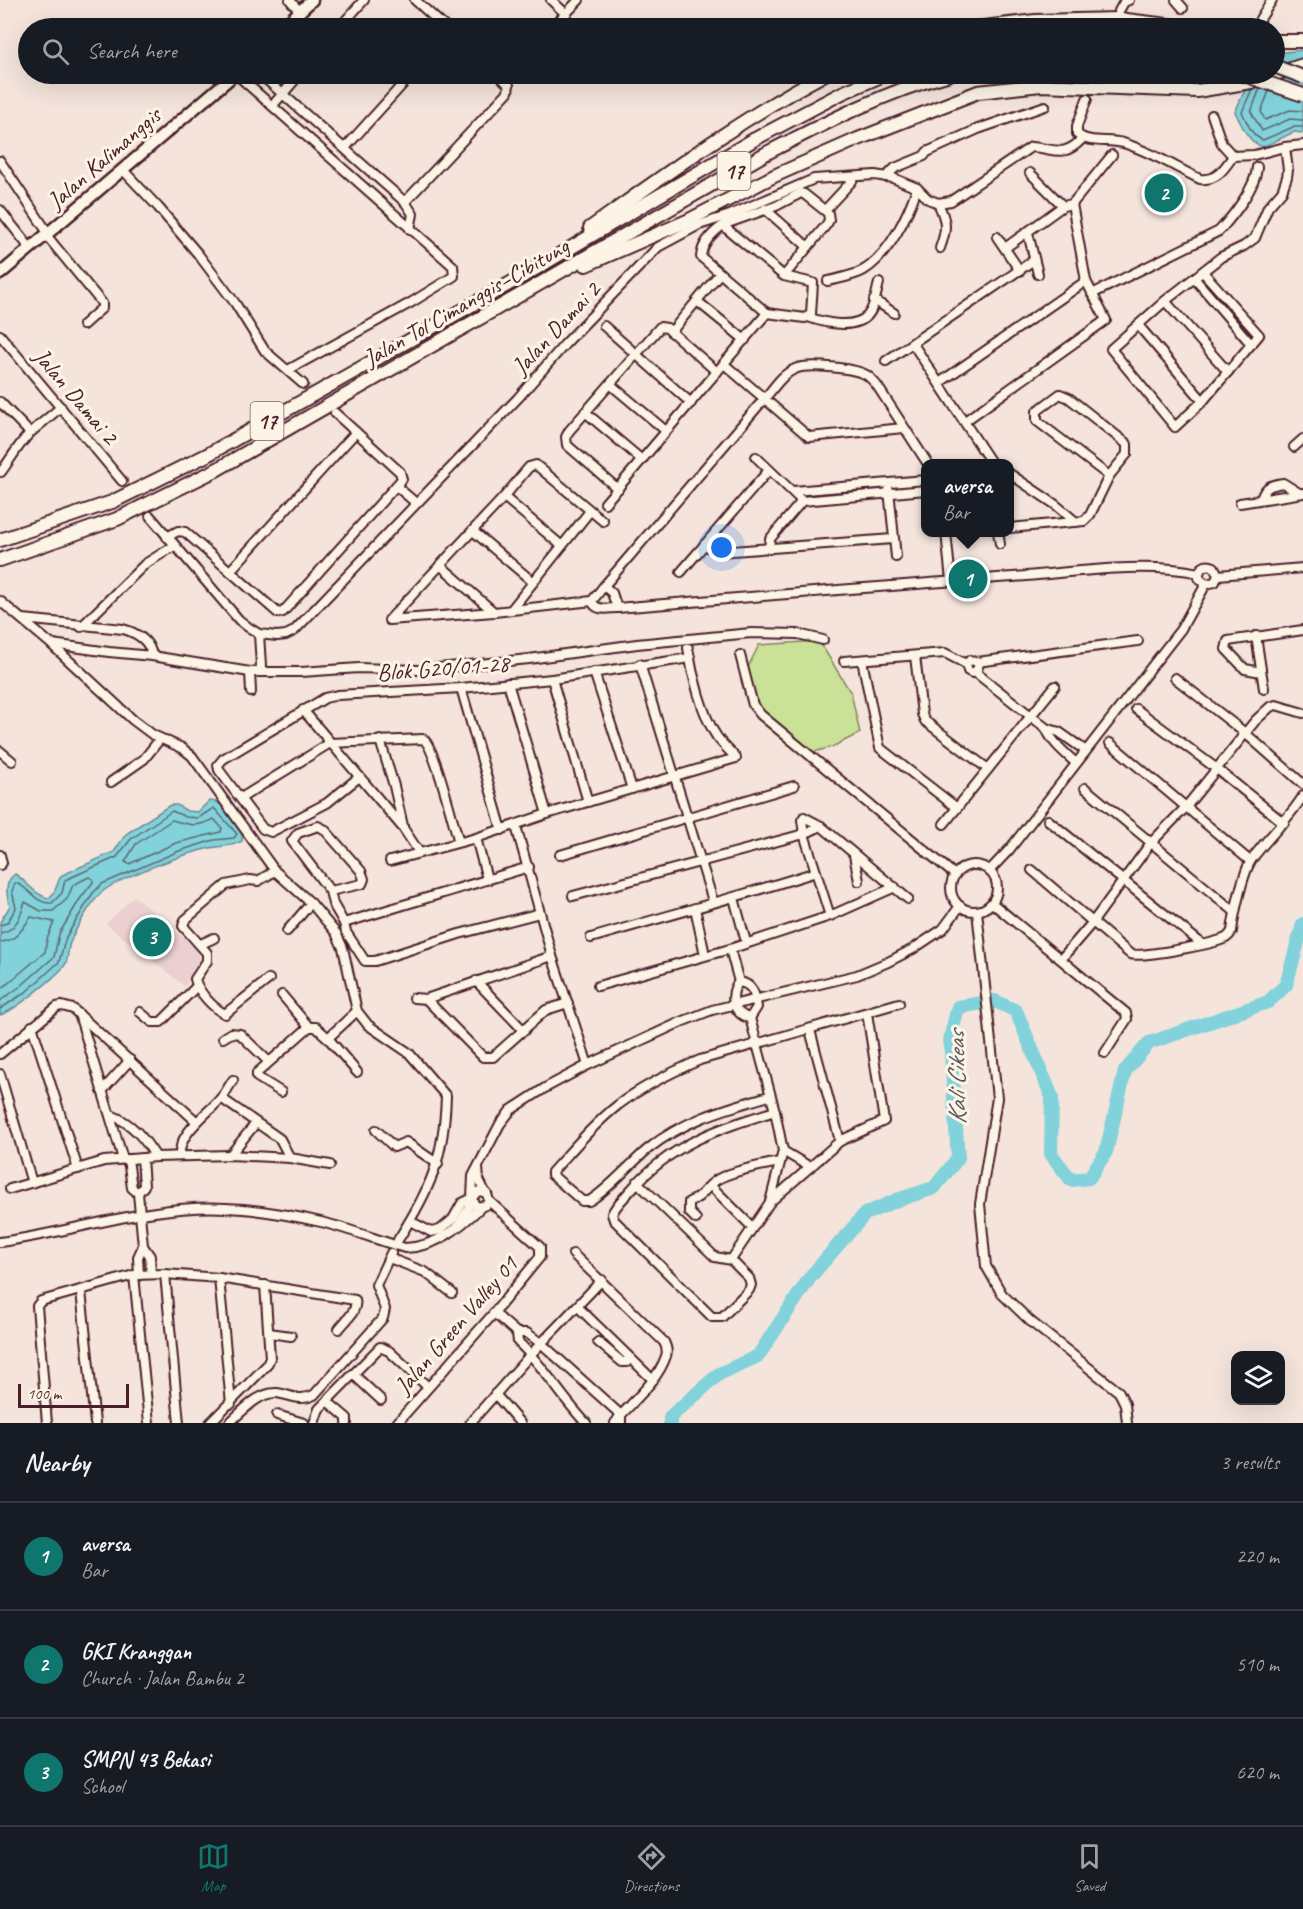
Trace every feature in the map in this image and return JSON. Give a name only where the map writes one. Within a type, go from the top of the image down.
[{"type":"highway","points":[[1285,41],[1303,41]]},
{"type":"highway","points":[[1285,71],[1303,65]]},
{"type":"highway","points":[[1285,70],[1303,77]]},
{"type":"highway","points":[[523,276],[728,132],[806,84]]},
{"type":"highway","name":"Jalan Tol Cimanggis–Cibitung","points":[[0,540],[112,502],[207,455],[523,276],[755,140],[863,84]]},
{"type":"highway","name":"Jalan Tol Cimanggis–Cibitung","points":[[2,560],[117,519],[216,470],[765,154],[850,110],[918,84]]},
{"type":"highway","points":[[529,290],[687,221],[774,176],[858,139],[978,92],[1041,85],[1197,91],[1238,84]]},
{"type":"highway","points":[[1271,84],[1303,95]]},
{"type":"main road","points":[[293,18],[312,0]]},
{"type":"main road","name":"Jalan Kalimanggis","points":[[0,274],[223,84]]},
{"type":"street","points":[[290,0],[300,12]]},
{"type":"street","points":[[348,18],[364,0]]},
{"type":"street","points":[[415,0],[435,18]]},
{"type":"street","points":[[550,0],[566,14]]},
{"type":"street","points":[[562,18],[579,0]]},
{"type":"street","points":[[1119,11],[1124,2],[1129,0]]},
{"type":"street","points":[[1176,0],[1183,8]]},
{"type":"street","points":[[1261,18],[1272,0]]},
{"type":"street","points":[[247,84],[453,266],[454,276],[412,302],[288,370]]},
{"type":"street","points":[[271,84],[405,202],[413,214],[410,229]]},
{"type":"street","points":[[273,105],[291,84]]},
{"type":"street","points":[[345,148],[403,84]]},
{"type":"street","points":[[405,202],[508,92],[509,84]]},
{"type":"street","points":[[1087,99],[1077,126],[1077,134],[1082,139],[1119,142],[1140,148],[1200,179],[1207,180],[1217,177],[1233,156],[1254,155],[1303,145]]},
{"type":"street","points":[[886,177],[895,168],[978,129],[1045,106]]},
{"type":"street","points":[[1212,115],[1222,144],[1233,156]]},
{"type":"street","points":[[940,248],[946,218],[938,203],[951,201],[1031,147],[1058,152],[1070,150],[1082,139]]},
{"type":"street","points":[[1203,272],[1258,335],[1203,401],[1175,427],[1112,349],[1165,301],[1221,257],[1255,238],[1268,207],[1282,191],[1287,177],[1285,147]]},
{"type":"street","points":[[1005,248],[1068,205],[1112,155]]},
{"type":"street","points":[[0,161],[47,234],[102,303],[102,308],[83,325]]},
{"type":"street","points":[[1092,294],[1219,231],[1229,221],[1257,178],[1257,167]]},
{"type":"street","points":[[123,170],[198,254],[235,303],[265,351],[303,384]]},
{"type":"street","points":[[964,421],[1105,322],[1106,318],[1086,281],[1068,205],[1030,173]]},
{"type":"street","name":"Jalan Damai 2","points":[[259,633],[286,635],[294,631],[518,398],[565,344],[658,247],[699,225],[814,179],[886,177],[917,188],[928,199],[938,203]]},
{"type":"street","points":[[370,193],[380,181]]},
{"type":"street","points":[[825,210],[852,181]]},
{"type":"street","points":[[828,281],[867,269],[885,251],[910,209],[917,188]]},
{"type":"street","points":[[784,276],[830,220],[825,210],[801,193],[725,224],[715,231],[702,249],[701,257],[767,313],[808,317],[827,323],[854,323],[866,317],[872,309],[879,283]]},
{"type":"street","points":[[765,209],[808,247]]},
{"type":"street","points":[[0,210],[30,248]]},
{"type":"street","points":[[725,224],[727,229],[784,276],[813,283],[811,314],[808,317]]},
{"type":"street","points":[[1028,233],[1038,274]]},
{"type":"street","points":[[997,237],[1020,271]]},
{"type":"street","points":[[886,361],[1035,260]]},
{"type":"street","points":[[671,332],[720,273]]},
{"type":"street","points":[[1195,279],[1251,344]]},
{"type":"street","points":[[939,383],[1086,281]]},
{"type":"street","points":[[697,300],[745,340]]},
{"type":"street","points":[[874,300],[894,313]]},
{"type":"street","points":[[1165,301],[1228,372]]},
{"type":"street","points":[[605,503],[767,313]]},
{"type":"street","points":[[1138,325],[1203,401]]},
{"type":"street","points":[[604,326],[691,403]]},
{"type":"street","points":[[618,489],[567,445],[566,437],[569,431],[585,412],[657,328],[664,327],[671,332],[717,372]]},
{"type":"street","name":"Jalan Damai 2","points":[[0,335],[122,482]]},
{"type":"street","points":[[913,344],[990,459]]},
{"type":"street","points":[[724,364],[806,435],[812,437],[904,428]]},
{"type":"street","points":[[603,521],[536,465],[529,467],[474,531],[389,620],[494,612],[592,601],[785,375],[797,368],[813,366],[867,375],[878,387],[925,459]]},
{"type":"street","points":[[610,384],[666,431]]},
{"type":"street","points":[[1014,528],[1087,520],[1109,476],[1126,454],[1127,444],[1123,440],[1069,398],[1060,394],[1037,411],[1037,421],[1109,476]]},
{"type":"street","points":[[0,402],[30,434]]},
{"type":"street","points":[[1,472],[13,457],[18,445],[61,407]]},
{"type":"street","points":[[585,412],[642,460]]},
{"type":"street","points":[[167,537],[178,531],[185,532],[278,613],[283,612],[402,479],[402,474],[335,413]]},
{"type":"street","points":[[230,571],[356,432]]},
{"type":"street","points":[[1294,447],[1303,438]]},
{"type":"street","points":[[756,458],[793,490],[802,501]]},
{"type":"street","points":[[681,572],[769,470]]},
{"type":"street","points":[[1014,477],[1056,505],[1076,522]]},
{"type":"street","points":[[793,490],[921,480]]},
{"type":"street","points":[[889,482],[896,557]]},
{"type":"street","points":[[1014,483],[1022,482]]},
{"type":"street","points":[[1262,499],[1263,492],[1268,486],[1283,483],[1301,493]]},
{"type":"street","points":[[396,486],[416,503]]},
{"type":"street","points":[[769,549],[770,539],[802,501],[921,491]]},
{"type":"street","points":[[1240,502],[1301,493]]},
{"type":"street","points":[[504,497],[562,546]]},
{"type":"street","points":[[511,610],[590,512]]},
{"type":"street","points":[[150,516],[239,620],[259,633],[261,666],[255,672],[251,692]]},
{"type":"street","points":[[474,531],[533,582]]},
{"type":"street","points":[[946,537],[951,581]]},
{"type":"street","points":[[999,537],[1000,544]]},
{"type":"street","points":[[704,546],[719,552],[893,539]]},
{"type":"street","points":[[81,627],[145,564],[174,546]]},
{"type":"street","points":[[440,565],[494,612]]},
{"type":"street","points":[[1209,565],[1216,569],[1218,575],[1215,582],[1206,584],[1200,580],[1199,573],[1202,567],[1209,565]]},
{"type":"street","points":[[592,601],[598,609],[1147,568],[1199,573]]},
{"type":"street","points":[[1218,575],[1303,568]]},
{"type":"street","points":[[989,870],[1009,850],[1181,629],[1206,584]]},
{"type":"street","points":[[604,586],[612,594],[617,608]]},
{"type":"street","points":[[0,601],[51,644],[126,714],[160,739],[182,748],[192,756],[275,871],[311,903],[336,933],[343,948],[357,1011],[368,1025],[409,1053],[446,1096],[446,1122],[438,1164],[426,1194],[398,1240]]},
{"type":"street","points":[[21,619],[81,627],[123,629],[133,632],[151,648],[152,656]]},
{"type":"street","points":[[1261,672],[1245,669],[1226,649],[1228,641],[1303,630]]},
{"type":"street","points":[[51,644],[152,656],[255,672],[301,672],[359,668],[418,670],[751,633],[798,634],[823,640]]},
{"type":"street","points":[[1256,636],[1264,689]]},
{"type":"street","points":[[966,664],[970,660],[977,662],[1138,641]]},
{"type":"street","points":[[390,861],[476,838],[547,814],[736,758],[714,732],[704,709],[688,648]]},
{"type":"street","points":[[844,661],[945,652],[966,664],[968,671],[975,672],[1046,728],[1059,732],[1086,751]]},
{"type":"street","points":[[740,655],[753,705],[761,715],[955,875]]},
{"type":"street","points":[[915,656],[922,714],[925,721],[988,769]]},
{"type":"street","name":"Blok G20/01-28","points":[[240,798],[219,770],[218,765],[223,759],[321,699],[338,695],[461,688],[552,679],[690,658]]},
{"type":"street","points":[[862,660],[880,748],[957,808]]},
{"type":"street","points":[[975,672],[979,668],[977,662]]},
{"type":"street","points":[[640,664],[713,902]]},
{"type":"street","points":[[594,672],[632,789]]},
{"type":"street","points":[[1175,678],[1245,733],[1303,784]]},
{"type":"street","points":[[552,679],[588,802]]},
{"type":"street","points":[[508,683],[547,814]]},
{"type":"street","points":[[944,824],[1055,686]]},
{"type":"street","points":[[461,688],[502,830]]},
{"type":"street","points":[[1062,958],[1092,923],[1150,844],[1186,807],[1245,733],[1270,707],[1276,705],[1303,713]]},
{"type":"street","points":[[1136,709],[1217,769],[1284,823]]},
{"type":"street","points":[[303,710],[358,778],[403,828],[419,852]]},
{"type":"street","points":[[1046,728],[1060,750],[1076,763]]},
{"type":"street","points":[[1060,750],[1069,738]]},
{"type":"street","points":[[111,782],[144,759],[160,739]]},
{"type":"street","points":[[358,778],[330,800],[271,832],[263,829],[240,798],[330,743],[423,739],[434,758],[459,842]]},
{"type":"street","points":[[380,740],[394,786],[403,828]]},
{"type":"street","points":[[1110,743],[1250,861]]},
{"type":"street","points":[[0,751],[12,761]]},
{"type":"street","points":[[560,855],[794,786]]},
{"type":"street","points":[[1085,788],[1235,912]]},
{"type":"street","points":[[1032,870],[1130,954],[1135,956],[1202,944],[1228,936],[1232,931],[1235,912],[1250,861],[1284,823],[1303,796]]},
{"type":"street","points":[[830,916],[804,834],[802,820],[804,817],[821,826],[908,899]]},
{"type":"street","points":[[1048,820],[1202,944]]},
{"type":"street","points":[[330,891],[362,884],[364,879],[361,871],[324,829],[318,826],[298,833],[292,841],[330,891],[333,904],[344,923],[346,932],[365,961],[375,961],[459,934],[540,913]]},
{"type":"street","points":[[516,826],[552,956],[588,1065]]},
{"type":"street","points":[[573,896],[804,834],[821,826]]},
{"type":"street","points":[[476,838],[487,879]]},
{"type":"street","points":[[0,855],[2,863],[0,865]]},
{"type":"street","points":[[854,855],[859,880]]},
{"type":"street","points":[[974,865],[989,870],[997,881],[998,889],[992,903],[985,909],[977,911],[960,906],[952,895],[951,888],[955,875],[966,866],[974,865]]},
{"type":"street","points":[[344,923],[529,867]]},
{"type":"street","points":[[269,979],[225,1014],[218,1010],[197,986],[195,979],[207,961],[207,953],[201,944],[184,930],[183,926],[185,920],[226,885],[258,880],[275,871]]},
{"type":"street","points":[[591,938],[713,902],[735,898],[816,872]]},
{"type":"street","points":[[598,986],[730,949],[830,916],[895,887]]},
{"type":"street","points":[[735,898],[746,942]]},
{"type":"street","points":[[287,932],[311,903]]},
{"type":"street","points":[[992,903],[1123,1009],[1127,1016],[1105,1053]]},
{"type":"street","points":[[481,1207],[476,1206],[472,1200],[472,1180],[500,1124],[511,1110],[588,1065],[681,1022],[734,1004],[857,975],[888,962],[943,929],[960,906]]},
{"type":"street","points":[[695,908],[705,955]]},
{"type":"street","points":[[977,911],[997,1098],[980,1203],[986,1266],[1002,1294],[1030,1321],[1119,1392],[1125,1404],[1127,1423]]},
{"type":"street","points":[[201,944],[214,938]]},
{"type":"street","points":[[730,949],[739,982]]},
{"type":"street","points":[[414,998],[426,999],[552,956]]},
{"type":"street","points":[[476,981],[524,1031]]},
{"type":"street","points":[[739,982],[753,989],[756,999],[756,1010],[750,1018],[775,1111],[783,1151],[770,1202]]},
{"type":"street","points":[[739,982],[734,989],[734,1004],[737,1012],[750,1018]]},
{"type":"street","points":[[141,1011],[152,1022],[161,1022],[197,986]]},
{"type":"street","points":[[282,995],[309,1027]]},
{"type":"street","points":[[426,999],[483,1057],[493,1057],[546,1010],[568,1003]]},
{"type":"street","points":[[770,1096],[701,1117],[677,1128],[649,1148],[589,1201],[582,1201],[552,1175],[552,1172],[596,1124],[619,1104],[670,1073],[700,1060],[899,1003]]},
{"type":"street","points":[[0,1054],[32,1026],[60,1006],[73,1009],[197,1122]]},
{"type":"street","points":[[328,1038],[357,1011]]},
{"type":"street","points":[[78,1013],[126,1159],[132,1188],[138,1193],[143,1246],[150,1256],[151,1274]]},
{"type":"street","points":[[731,1260],[770,1202],[840,1140],[884,1121],[867,1013]]},
{"type":"street","points":[[32,1026],[78,1169]]},
{"type":"street","points":[[281,1092],[256,1075],[268,1061],[309,1027],[316,1027],[328,1038],[357,1072]]},
{"type":"street","points":[[810,1030],[840,1140]]},
{"type":"street","points":[[223,1038],[234,1032],[240,1034],[268,1061]]},
{"type":"street","points":[[102,1091],[130,1060]]},
{"type":"street","points":[[0,1074],[32,1182]]},
{"type":"street","points":[[180,1155],[183,1141],[197,1122],[221,1098],[233,1080]]},
{"type":"street","points":[[221,1098],[283,1142],[290,1158]]},
{"type":"street","points":[[637,1182],[715,1257],[731,1260],[749,1278],[750,1287],[722,1317],[715,1318],[612,1216],[637,1182],[655,1166],[699,1137],[775,1111]]},
{"type":"street","points":[[111,1115],[143,1136],[156,1157]]},
{"type":"street","points":[[231,1155],[256,1123]]},
{"type":"street","points":[[376,1130],[394,1147],[405,1142],[438,1164]]},
{"type":"street","points":[[783,1151],[810,1167]]},
{"type":"street","points":[[10,1188],[104,1161],[180,1155],[290,1158],[330,1165]]},
{"type":"street","points":[[138,1193],[144,1186],[142,1158]]},
{"type":"street","points":[[696,1220],[689,1212],[689,1202],[698,1199],[717,1180],[749,1168],[780,1162]]},
{"type":"street","points":[[0,1242],[140,1214],[203,1208],[261,1211],[321,1222],[405,1248],[428,1246],[456,1228],[489,1201],[479,1180],[479,1163]]},
{"type":"street","points":[[711,1186],[752,1227]]},
{"type":"street","points":[[456,1228],[477,1192],[484,1192]]},
{"type":"street","points":[[410,1221],[431,1232],[440,1230],[453,1220],[462,1203],[472,1200]]},
{"type":"street","name":"Jalan Green Valley 01","points":[[397,1423],[536,1264],[541,1250],[489,1201]]},
{"type":"street","points":[[143,1246],[138,1257],[137,1275],[149,1423]]},
{"type":"street","points":[[573,1254],[664,1342],[667,1355],[653,1380],[621,1419],[615,1423]]},
{"type":"street","points":[[229,1423],[259,1397],[275,1393],[304,1399],[314,1395],[383,1318],[385,1309],[376,1285],[390,1255],[425,1272],[452,1293]]},
{"type":"street","points":[[165,1274],[179,1423]]},
{"type":"street","points":[[47,1423],[36,1306],[41,1301],[137,1275],[165,1274],[219,1278],[355,1300],[355,1309],[339,1329]]},
{"type":"street","points":[[219,1278],[231,1404]]},
{"type":"street","points":[[470,1423],[531,1354],[602,1280]]},
{"type":"street","points":[[210,1423],[267,1365],[270,1358],[265,1285]]},
{"type":"street","points":[[81,1290],[95,1423]]},
{"type":"street","points":[[578,1307],[653,1380]]},
{"type":"street","points":[[494,1313],[517,1333],[526,1333],[542,1344],[621,1419]]},
{"type":"street","points":[[269,1333],[291,1336]]},
{"type":"street","points":[[517,1333],[518,1342],[531,1354],[573,1410],[586,1423]]},
{"type":"street","points":[[598,1342],[622,1362],[627,1362],[630,1358]]},
{"type":"street","points":[[314,1423],[317,1413],[376,1348],[384,1348],[428,1387]]},
{"type":"street","points":[[353,1374],[381,1400]]},
{"type":"street","points":[[495,1394],[520,1423]]},
{"type":"street","points":[[327,1401],[347,1418],[347,1423]]},
{"type":"street","points":[[277,1415],[304,1423]]},
{"type":"shaded area","points":[[134,896],[197,949],[201,963],[185,986],[106,924]]},
{"type":"green space","points":[[819,641],[851,693],[860,733],[832,747],[814,752],[761,716],[746,671],[759,645]]},
{"type":"water","points":[[1303,50],[1303,133],[1294,132],[1263,147],[1253,142],[1235,112],[1248,84],[1285,84],[1285,52]]},
{"type":"water","points":[[209,801],[221,805],[236,822],[241,831],[242,841],[183,856],[135,874],[109,887],[97,897],[79,924],[70,943],[65,965],[34,993],[0,1015],[0,922],[10,906],[7,888],[11,877],[15,874],[36,892],[49,898],[62,875],[114,852],[126,834],[170,805],[198,812]]},
{"type":"waterway","name":"Kali Cikeas","points":[[670,1423],[670,1417],[719,1374],[758,1356],[811,1276],[865,1214],[897,1200],[934,1188],[958,1158],[950,1039],[958,1007],[995,1001],[1016,1011],[1052,1097],[1051,1154],[1071,1180],[1089,1178],[1106,1152],[1125,1071],[1149,1043],[1268,1002],[1286,985],[1303,924]]},
{"type":"tunnel","points":[[1087,99],[1092,84]]},
{"type":"tunnel","points":[[303,384],[329,408]]},
{"type":"tunnel","points":[[122,481],[150,516]]},
{"type":"place","name":"GKI Kranggan","points":[[1164,193]]},
{"type":"place","name":"aversa","points":[[968,579]]},
{"type":"place","name":"SMPN 43 Bekasi","points":[[152,937]]}]
